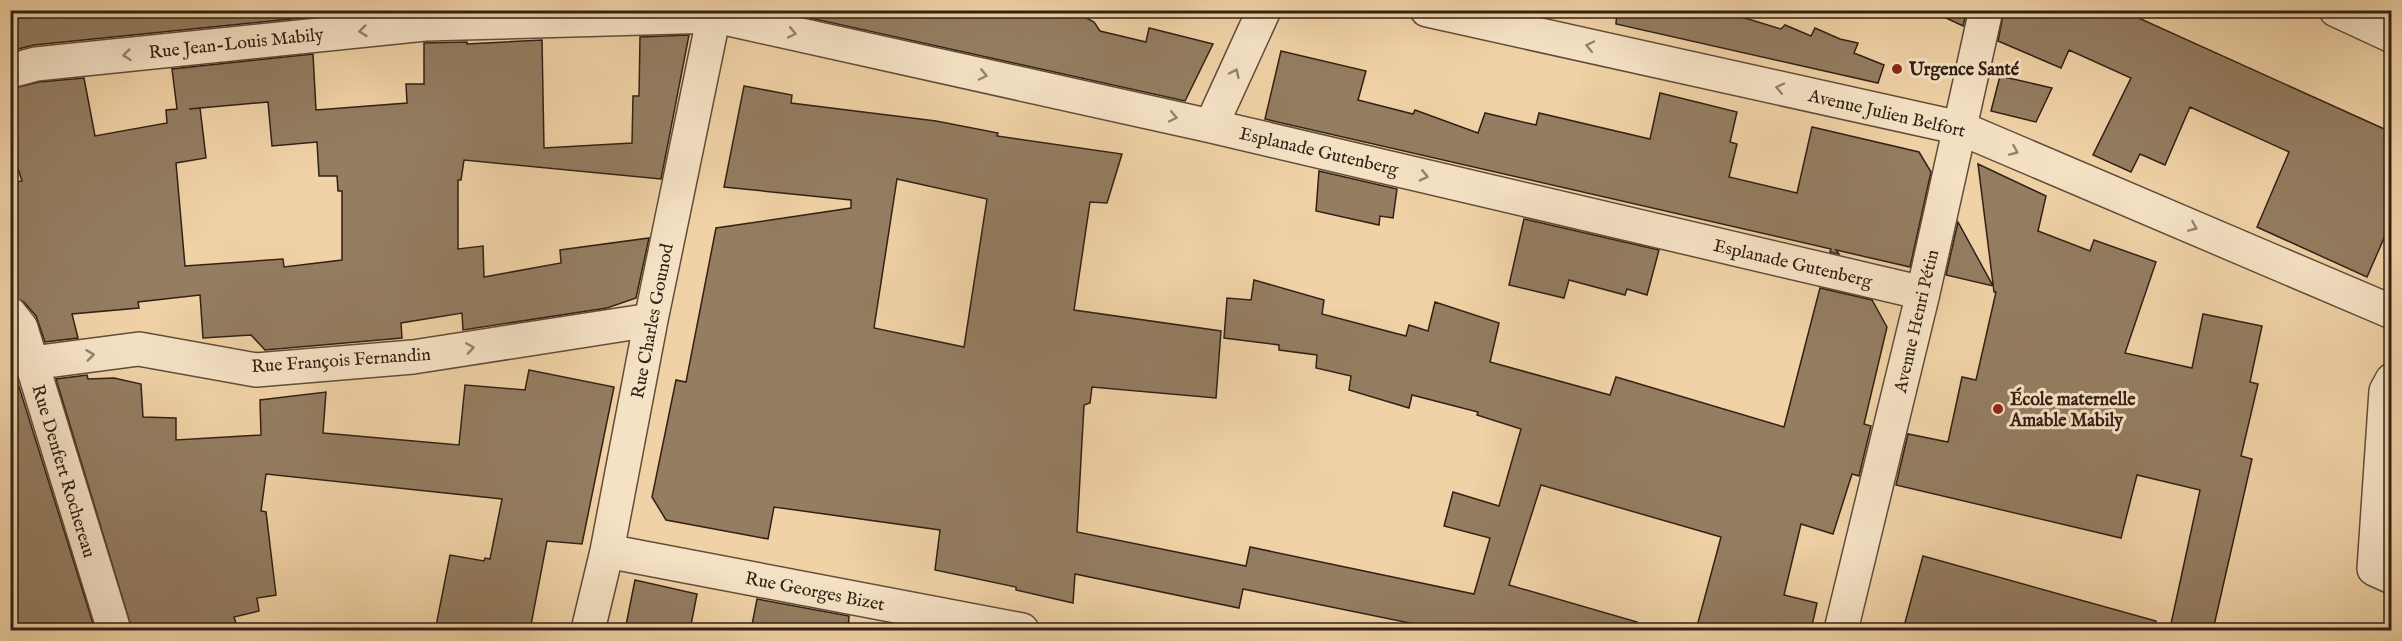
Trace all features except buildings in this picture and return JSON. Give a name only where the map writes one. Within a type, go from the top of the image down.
[{"type":"street","points":[[1211,126],[1263,10]]},
{"type":"street","name":"Avenue Julien Belfort","points":[[1427,10],[1960,128],[2391,312]]},
{"type":"street","name":"Avenue Henri Pétin","points":[[1841,630],[1923,293],[1986,10]]},
{"type":"street","points":[[2336,10],[2391,36]]},
{"type":"street","name":"Esplanade Gutenberg","points":[[715,13],[1211,126],[1923,293]]},
{"type":"street","name":"Rue Jean-Louis Mabily","points":[[10,72],[36,64],[425,24],[715,13]]},
{"type":"street","name":"Rue Charles Gounod","points":[[588,630],[607,551],[651,320],[715,13]]},
{"type":"street","name":"Rue Denfert Rochereau","points":[[10,314],[21,328],[114,630]]},
{"type":"street","name":"Rue François Fernandin","points":[[32,363],[139,349],[256,370],[413,357],[651,320]]},
{"type":"street","points":[[2391,380],[2386,391],[2374,569],[2391,577]]},
{"type":"street","name":"Rue Georges Bizet","points":[[607,551],[1014,630]]},
{"type":"place","name":"Urgence Santé","points":[[1897,69]]},
{"type":"place","name":"École maternelle Amable Mabily","points":[[1998,409]]}]
